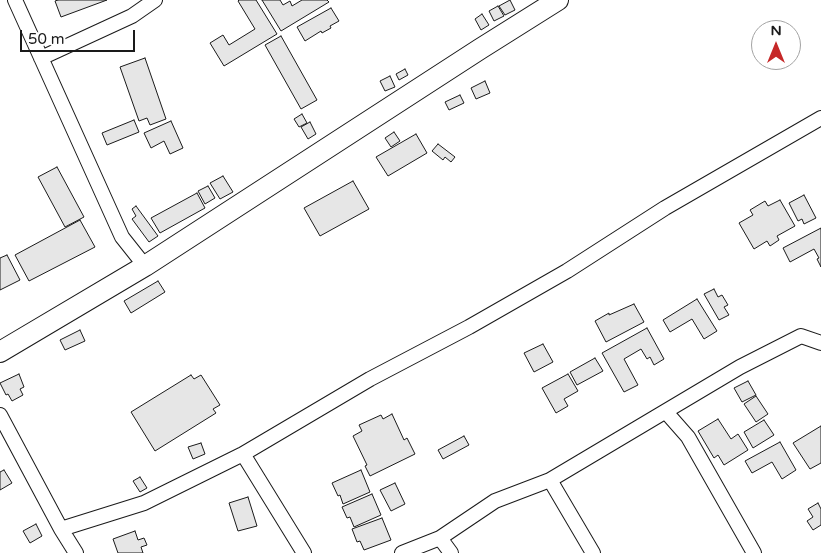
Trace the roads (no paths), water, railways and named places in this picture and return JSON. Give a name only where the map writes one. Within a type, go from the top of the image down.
[{"type":"main road","points":[[0,352],[146,266],[558,0]]},
{"type":"street","points":[[15,0],[122,237],[146,266]]},
{"type":"street","points":[[41,58],[132,16],[155,0]]},
{"type":"street","points":[[61,529],[144,503],[243,454],[370,379],[469,327],[567,271],[665,208],[821,118]]},
{"type":"street","points":[[402,553],[440,538],[495,501],[550,480],[740,367],[801,336],[821,343]]},
{"type":"street","points":[[666,412],[688,437],[754,553]]},
{"type":"street","points":[[0,415],[61,529],[76,553]]},
{"type":"street","points":[[243,454],[304,553]]},
{"type":"street","points":[[550,480],[593,553]]},
{"type":"street","points":[[440,538],[451,553]]}]
